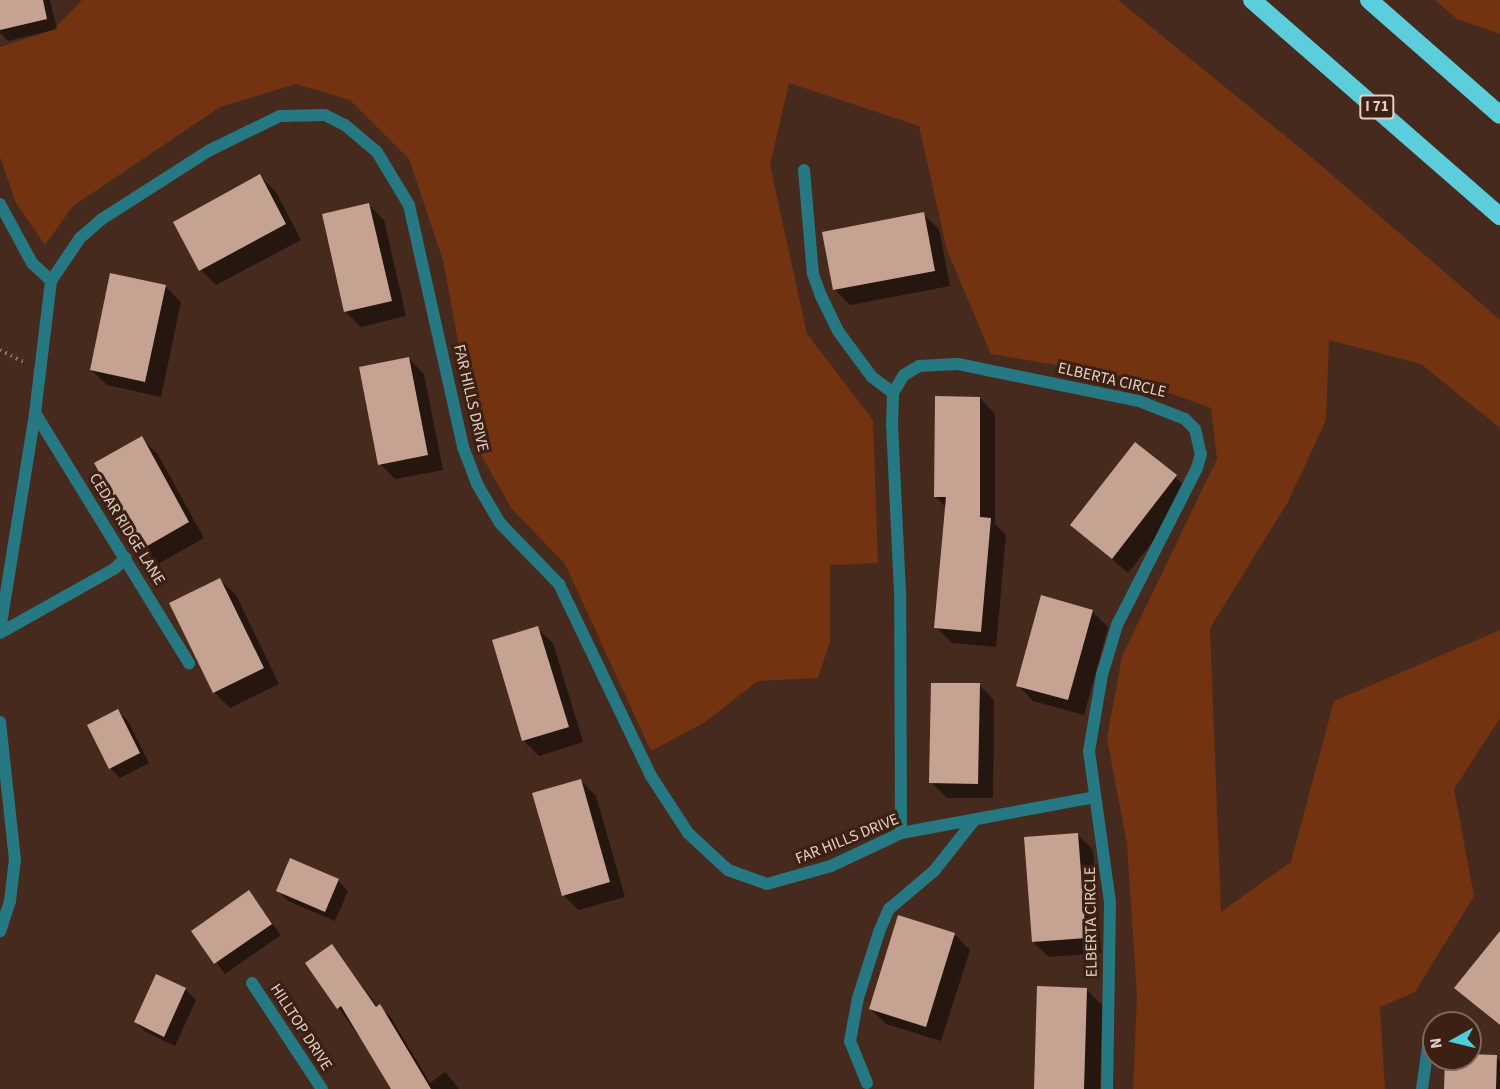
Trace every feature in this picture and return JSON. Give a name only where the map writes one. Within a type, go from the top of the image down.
[{"type":"highway","name":"I 71","points":[[1252,0],[1500,216]]},
{"type":"highway","points":[[1369,0],[1500,115]]},
{"type":"street","name":"FAR HILLS DRIVE","points":[[51,281],[80,238],[102,219],[210,150],[280,116],[312,113],[345,125],[376,152],[410,205],[464,447],[477,484],[500,523],[559,584],[651,776],[688,833],[728,870],[767,884],[831,866],[901,833],[1095,797]]},
{"type":"street","points":[[804,170],[813,274],[821,296],[838,331],[872,377],[893,393],[901,833]]},
{"type":"street","points":[[0,204],[32,263],[51,281],[35,413],[0,631]]},
{"type":"street","name":"ELBERTA CIRCLE","points":[[893,393],[904,375],[919,366],[958,364],[1139,401],[1168,410],[1195,429],[1201,454],[1197,468],[1117,626],[1102,675],[1089,751],[1110,902],[1107,1089]]},
{"type":"street","name":"CEDAR RIDGE LANE","points":[[35,413],[189,663]]},
{"type":"street","points":[[0,631],[114,569],[126,558]]},
{"type":"street","points":[[0,722],[15,859],[10,901],[0,931]]},
{"type":"street","points":[[867,1083],[850,1041],[858,998],[879,932],[893,904],[934,871],[975,819]]},
{"type":"street","name":"HILLTOP DRIVE","points":[[252,983],[322,1089]]},
{"type":"street","points":[[1422,1089],[1425,1071]]},
{"type":"shaded area","points":[[82,0],[1118,0],[1316,161],[1500,320],[1500,428],[1421,364],[1329,340],[1326,420],[1288,502],[1210,628],[1221,912],[1291,862],[1334,701],[1500,630],[1500,718],[1454,789],[1474,896],[1415,992],[1380,1007],[1385,1089],[1133,1089],[1137,997],[1127,844],[1107,739],[1122,656],[1217,459],[1211,408],[1122,376],[991,354],[947,250],[919,126],[789,83],[770,165],[807,334],[873,420],[878,563],[830,565],[830,641],[818,678],[758,681],[705,722],[651,751],[565,564],[511,508],[478,449],[443,260],[409,159],[350,100],[296,84],[220,107],[73,206],[45,245],[16,203],[0,157],[0,47],[53,30]]},
{"type":"shaded area","points":[[1435,0],[1500,0],[1500,34],[1457,19]]},
{"type":"building","points":[[0,0],[43,0],[47,19],[0,30]]},
{"type":"building","points":[[260,174],[286,224],[199,271],[173,222]]},
{"type":"building","points":[[369,203],[392,301],[344,312],[322,214]]},
{"type":"building","points":[[924,212],[935,271],[833,290],[822,232]]},
{"type":"building","points":[[110,273],[166,285],[145,382],[90,370]]},
{"type":"building","points":[[409,357],[428,455],[378,465],[359,367]]},
{"type":"building","points":[[935,396],[980,397],[980,517],[991,518],[981,632],[934,628],[946,497],[934,497]]},
{"type":"building","points":[[142,436],[189,522],[142,549],[94,463]]},
{"type":"building","points":[[1135,442],[1177,475],[1112,559],[1070,525]]},
{"type":"building","points":[[220,578],[264,668],[213,693],[169,603]]},
{"type":"building","points":[[1041,595],[1093,610],[1068,700],[1016,686]]},
{"type":"building","points":[[538,626],[569,727],[522,741],[492,640]]},
{"type":"building","points":[[931,683],[980,683],[978,784],[929,783]]},
{"type":"building","points":[[118,709],[140,753],[109,769],[87,725]]},
{"type":"building","points":[[581,779],[610,882],[562,896],[532,793]]},
{"type":"building","points":[[1078,833],[1086,938],[1032,942],[1024,837]]},
{"type":"building","points":[[290,858],[339,879],[325,912],[276,891]]},
{"type":"building","points":[[249,890],[272,924],[214,964],[191,931]]},
{"type":"building","points":[[898,915],[955,933],[926,1027],[869,1009]]},
{"type":"building","points":[[1500,931],[1500,1025],[1454,988]]},
{"type":"building","points":[[332,944],[376,1007],[380,1004],[431,1089],[391,1089],[341,1006],[337,1009],[305,963]]},
{"type":"building","points":[[156,974],[186,988],[164,1037],[134,1022]]},
{"type":"building","points":[[1037,986],[1087,988],[1084,1089],[1034,1089]]},
{"type":"building","points":[[1482,1054],[1497,1055],[1496,1089],[1444,1089],[1445,1071],[1482,1071]]}]
